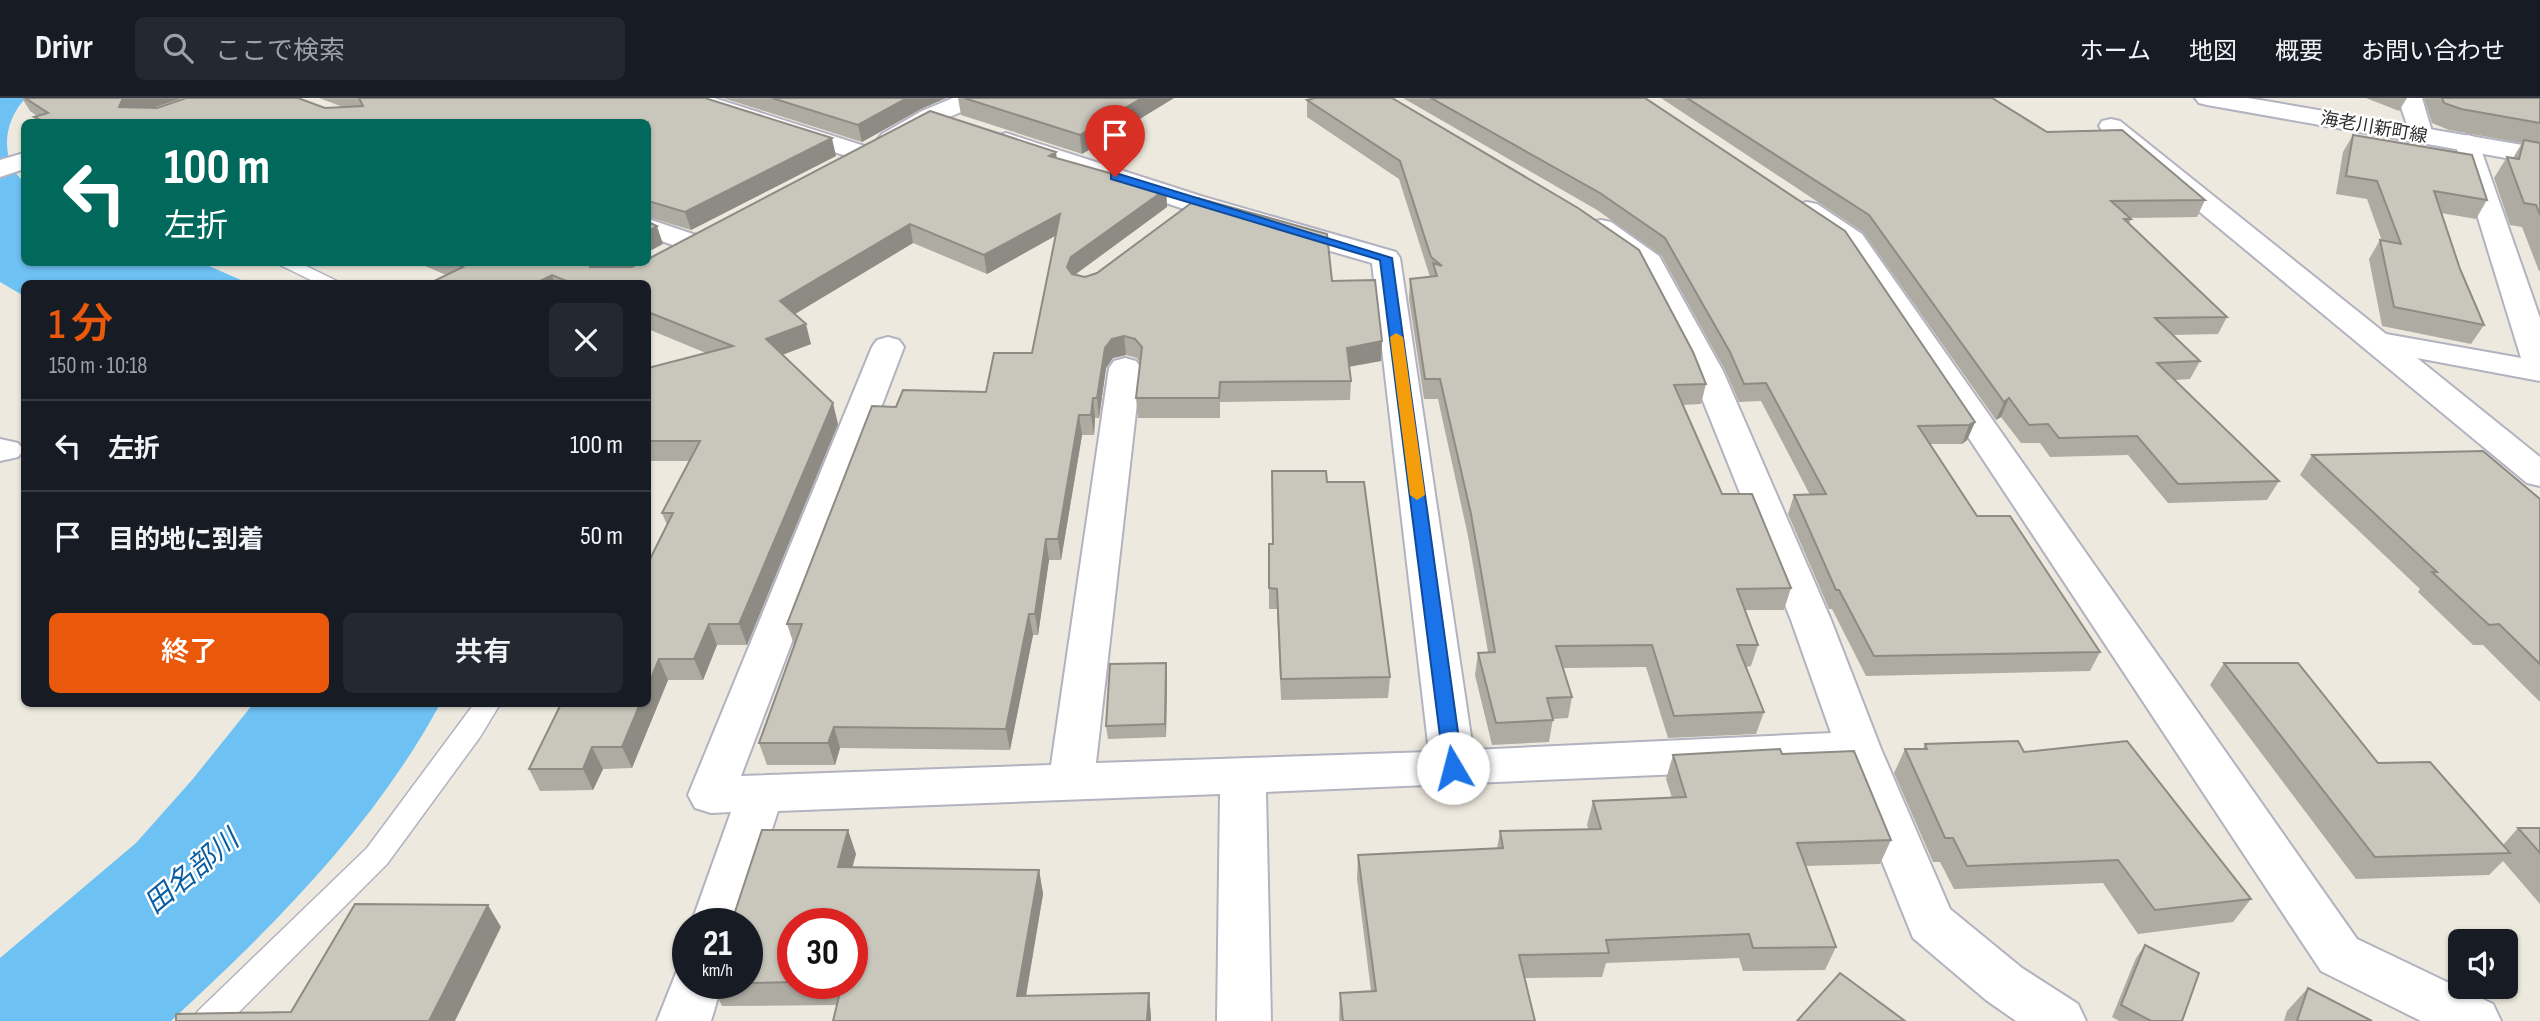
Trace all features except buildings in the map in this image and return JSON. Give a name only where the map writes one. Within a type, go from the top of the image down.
[{"type":"street","points":[[690,98],[865,154]]},
{"type":"street","points":[[828,173],[931,116],[974,98]]},
{"type":"street","name":"海老川新町線","points":[[2207,98],[2540,156]]},
{"type":"street","points":[[2410,98],[2421,135]]},
{"type":"street","points":[[931,116],[977,131],[1183,211],[1386,258],[1453,768]]},
{"type":"street","points":[[2111,126],[2540,475]]},
{"type":"street","points":[[2376,342],[2540,368],[2468,143]]},
{"type":"street","points":[[0,169],[21,162]]},
{"type":"street","points":[[1774,188],[1852,240],[2339,955],[2474,1021]]},
{"type":"street","points":[[1574,211],[1649,262],[1701,359],[1811,620],[1859,749],[1931,923],[2004,984],[2059,1021]]},
{"type":"street","points":[[651,228],[704,237],[659,260]]},
{"type":"street","points":[[888,347],[711,794],[1453,768],[1859,749]]},
{"type":"street","points":[[1071,781],[1125,368]]},
{"type":"street","points":[[1243,776],[1244,1021]]},
{"type":"street","points":[[721,908],[760,793]]},
{"type":"street","points":[[684,1021],[691,999]]},
{"type":"lane","points":[[292,266],[325,280]]},
{"type":"lane","points":[[209,1021],[377,856],[471,730],[484,707]]},
{"type":"water","points":[[0,98],[26,98],[12,118],[7,141],[11,163],[21,179],[21,266],[209,266],[241,280],[21,280],[21,294],[0,282]]},
{"type":"water","name":"田名部川","points":[[251,707],[438,707],[414,749],[384,792],[319,873],[247,949],[171,1021],[0,1021],[0,958],[136,843],[192,780]]},
{"type":"slow traffic","points":[[1396,337],[1417,495]]},
{"type":"route","points":[[1115,177],[1386,258],[1453,768]]}]
